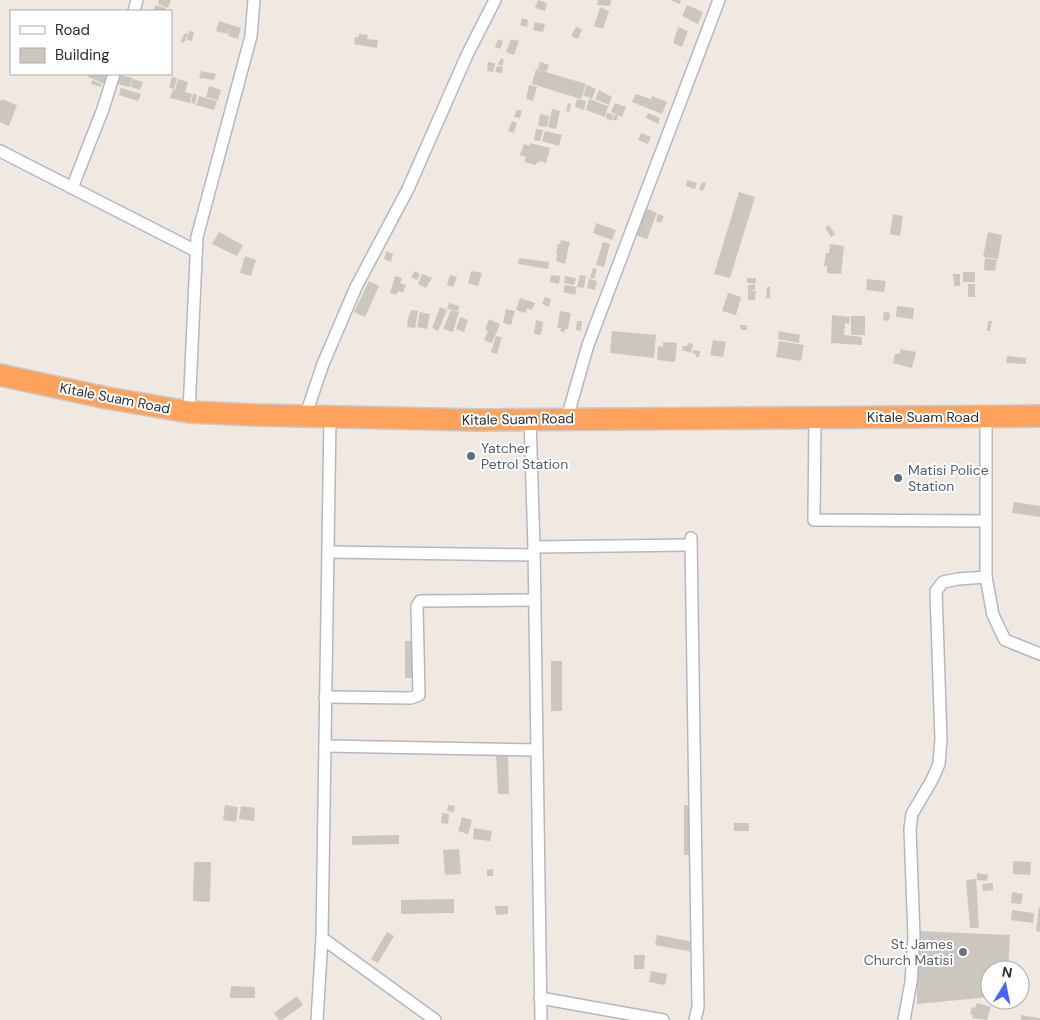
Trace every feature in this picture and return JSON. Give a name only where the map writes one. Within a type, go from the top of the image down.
[{"type":"highway","name":"Kitale Suam Road","points":[[0,375],[107,398],[189,412],[305,417],[477,420],[1040,416]]},
{"type":"street","points":[[189,412],[197,237],[252,36],[254,0]]},
{"type":"street","points":[[305,417],[323,364],[356,286],[408,189],[467,55],[495,0]]},
{"type":"street","points":[[568,418],[588,345],[719,0]]},
{"type":"street","points":[[72,188],[103,109],[114,75]]},
{"type":"street","points":[[0,152],[196,251]]},
{"type":"street","points":[[317,1020],[322,938],[330,417]]},
{"type":"street","points":[[815,417],[814,520],[986,521]]},
{"type":"street","points":[[986,417],[986,577],[993,615],[1005,640],[1040,654]]},
{"type":"street","points":[[530,419],[535,600],[541,1020]]},
{"type":"street","points":[[328,552],[534,551],[691,541],[698,1006],[695,1020]]},
{"type":"street","points":[[904,1020],[911,982],[914,936],[910,829],[912,814],[939,764],[936,591],[943,582],[986,577]]},
{"type":"street","points":[[325,697],[411,698],[420,695],[417,606],[420,601],[535,600]]},
{"type":"street","points":[[325,746],[536,750]]},
{"type":"street","points":[[322,938],[435,1020]]},
{"type":"street","points":[[540,998],[663,1020]]},
{"type":"building","points":[[159,0],[171,0],[168,8],[158,4]]},
{"type":"building","points":[[538,0],[547,3],[545,11],[535,8]]},
{"type":"building","points":[[598,0],[611,0],[610,6],[597,5]]},
{"type":"building","points":[[670,0],[681,0],[680,4]]},
{"type":"building","points":[[155,5],[166,8],[165,10],[154,10]]},
{"type":"building","points":[[687,5],[703,12],[698,24],[682,16]]},
{"type":"building","points":[[600,7],[609,11],[603,29],[594,26]]},
{"type":"building","points":[[522,18],[528,20],[527,27],[520,25]]},
{"type":"building","points":[[219,21],[241,28],[238,39],[228,36],[231,28],[228,34],[216,31]]},
{"type":"building","points":[[535,22],[545,24],[543,32],[533,30]]},
{"type":"building","points":[[576,27],[582,29],[578,39],[571,36]]},
{"type":"building","points":[[678,27],[688,31],[682,47],[673,43]]},
{"type":"building","points":[[189,31],[194,32],[192,41],[187,40]]},
{"type":"building","points":[[185,33],[188,34],[184,43],[180,42]]},
{"type":"building","points":[[359,34],[368,35],[367,39],[378,40],[377,48],[354,44],[355,37],[358,37]]},
{"type":"building","points":[[498,39],[503,41],[500,49],[495,47]]},
{"type":"building","points":[[511,39],[519,41],[514,55],[506,52]]},
{"type":"building","points":[[501,58],[504,60],[502,66],[498,64]]},
{"type":"building","points":[[488,62],[495,63],[493,72],[487,71]]},
{"type":"building","points":[[540,62],[549,65],[546,72],[538,69]]},
{"type":"building","points":[[497,66],[503,67],[502,73],[495,72]]},
{"type":"building","points":[[536,69],[586,84],[581,99],[532,84]]},
{"type":"building","points":[[201,71],[216,74],[214,80],[199,78]]},
{"type":"building","points":[[89,75],[108,76],[105,84],[88,77]]},
{"type":"building","points":[[120,75],[133,78],[130,87],[117,84]]},
{"type":"building","points":[[172,77],[177,78],[174,89],[169,87]]},
{"type":"building","points":[[133,79],[143,82],[140,90],[131,87]]},
{"type":"building","points":[[178,79],[188,82],[185,92],[192,94],[190,103],[170,98],[173,89],[175,90]]},
{"type":"building","points":[[92,80],[102,84],[101,87],[91,84]]},
{"type":"building","points":[[529,85],[537,87],[533,101],[526,99]]},
{"type":"building","points":[[587,85],[596,89],[592,99],[583,95]]},
{"type":"building","points":[[209,86],[221,90],[218,100],[206,97]]},
{"type":"building","points":[[121,88],[141,94],[138,101],[119,95]]},
{"type":"building","points":[[599,90],[612,97],[609,105],[595,99]]},
{"type":"building","points":[[193,94],[197,95],[195,104],[191,103]]},
{"type":"building","points":[[636,94],[651,99],[652,96],[667,102],[662,114],[632,102]]},
{"type":"building","points":[[199,96],[217,101],[214,110],[196,105]]},
{"type":"building","points":[[2,99],[17,105],[9,126],[0,122],[0,100],[2,101]]},
{"type":"building","points":[[577,99],[586,101],[584,110],[575,107]]},
{"type":"building","points":[[589,99],[608,106],[605,117],[586,110]]},
{"type":"building","points":[[568,103],[571,104],[569,112],[566,111]]},
{"type":"building","points":[[615,103],[626,107],[622,117],[611,112]]},
{"type":"building","points":[[552,109],[560,111],[556,129],[548,127]]},
{"type":"building","points":[[517,110],[522,111],[520,118],[514,117]]},
{"type":"building","points":[[607,113],[613,114],[612,120],[606,119]]},
{"type":"building","points":[[648,113],[660,118],[658,124],[646,118]]},
{"type":"building","points":[[540,114],[549,116],[547,127],[538,126]]},
{"type":"building","points":[[614,115],[618,115],[617,121],[613,120]]},
{"type":"building","points":[[512,121],[517,123],[514,133],[508,131]]},
{"type":"building","points":[[536,129],[543,130],[540,141],[534,140]]},
{"type":"building","points":[[545,131],[562,135],[559,146],[542,141]]},
{"type":"building","points":[[641,133],[651,137],[648,144],[638,140]]},
{"type":"building","points":[[530,143],[550,148],[546,163],[540,161],[536,165],[524,162],[526,157],[520,155],[524,144],[529,146]]},
{"type":"building","points":[[687,180],[697,183],[695,189],[686,186]]},
{"type":"building","points":[[702,182],[706,183],[703,191],[699,190]]},
{"type":"building","points":[[739,192],[755,197],[730,278],[714,274]]},
{"type":"building","points":[[643,207],[657,213],[647,239],[633,234]]},
{"type":"building","points":[[658,214],[664,216],[661,223],[656,221]]},
{"type":"building","points":[[893,214],[903,216],[900,236],[890,234]]},
{"type":"building","points":[[596,223],[616,230],[612,240],[593,233]]},
{"type":"building","points":[[829,225],[835,234],[831,237],[825,228]]},
{"type":"building","points":[[219,232],[243,245],[237,256],[212,244]]},
{"type":"building","points":[[988,232],[1002,235],[998,259],[983,257]]},
{"type":"building","points":[[561,240],[570,242],[565,264],[556,261],[558,244],[560,244]]},
{"type":"building","points":[[603,242],[610,244],[604,267],[596,265]]},
{"type":"building","points":[[830,244],[844,246],[841,274],[827,273],[827,266],[824,266]]},
{"type":"building","points":[[386,251],[393,254],[391,262],[384,259]]},
{"type":"building","points":[[245,256],[256,260],[251,276],[240,273]]},
{"type":"building","points":[[519,258],[549,262],[548,269],[518,264]]},
{"type":"building","points":[[985,258],[997,260],[995,271],[984,270]]},
{"type":"building","points":[[593,268],[597,269],[594,279],[590,278]]},
{"type":"building","points":[[415,271],[420,274],[417,280],[411,277]]},
{"type":"building","points":[[471,271],[482,273],[478,286],[468,283]]},
{"type":"building","points":[[963,272],[975,272],[975,282],[963,282]]},
{"type":"building","points":[[422,274],[432,278],[426,288],[418,284]]},
{"type":"building","points":[[953,274],[960,274],[960,286],[954,286]]},
{"type":"building","points":[[450,275],[457,277],[453,287],[447,285]]},
{"type":"building","points":[[551,275],[560,276],[559,284],[550,282]]},
{"type":"building","points":[[580,275],[586,276],[584,288],[577,287]]},
{"type":"building","points":[[395,276],[402,278],[400,283],[406,285],[403,293],[398,291],[396,295],[390,293]]},
{"type":"building","points":[[565,276],[576,278],[574,285],[564,283]]},
{"type":"building","points":[[747,278],[756,278],[756,283],[747,283]]},
{"type":"building","points":[[589,279],[597,281],[595,290],[587,288]]},
{"type":"building","points":[[867,279],[886,281],[884,292],[866,290]]},
{"type":"building","points":[[369,281],[379,286],[365,317],[354,312]]},
{"type":"building","points":[[755,284],[755,290],[748,290],[748,285]]},
{"type":"building","points":[[968,284],[975,284],[975,297],[968,297]]},
{"type":"building","points":[[565,285],[577,287],[575,295],[563,292]]},
{"type":"building","points":[[767,287],[770,287],[770,298],[766,298]]},
{"type":"building","points":[[748,290],[756,291],[755,300],[748,300]]},
{"type":"building","points":[[728,293],[741,297],[736,315],[722,311]]},
{"type":"building","points":[[545,297],[551,299],[549,307],[542,304]]},
{"type":"building","points":[[520,298],[535,303],[532,310],[527,308],[526,313],[516,310]]},
{"type":"building","points":[[449,303],[459,306],[458,311],[447,309]]},
{"type":"building","points":[[897,306],[914,308],[913,319],[896,317]]},
{"type":"building","points":[[440,307],[447,310],[438,331],[432,328]]},
{"type":"building","points":[[506,309],[515,311],[511,325],[503,323]]},
{"type":"building","points":[[411,310],[418,311],[415,328],[407,327]]},
{"type":"building","points":[[451,310],[459,312],[453,332],[443,329]]},
{"type":"building","points":[[560,311],[571,313],[568,329],[565,329],[565,332],[560,331],[561,328],[557,328]]},
{"type":"building","points":[[420,312],[430,314],[427,329],[417,327]]},
{"type":"building","points":[[884,312],[890,313],[889,321],[883,320]]},
{"type":"building","points":[[832,315],[850,317],[849,324],[845,323],[844,335],[862,337],[862,345],[831,343]]},
{"type":"building","points":[[851,316],[865,316],[865,335],[851,335]]},
{"type":"building","points":[[460,317],[468,320],[464,332],[456,329]]},
{"type":"building","points":[[489,319],[500,324],[492,343],[484,340],[488,331],[485,330]]},
{"type":"building","points":[[536,320],[543,322],[541,335],[534,334]]},
{"type":"building","points":[[577,321],[582,321],[581,331],[576,330]]},
{"type":"building","points":[[988,321],[992,321],[990,331],[987,331]]},
{"type":"building","points":[[740,325],[747,325],[747,330],[741,330]]},
{"type":"building","points":[[612,331],[656,335],[654,358],[610,353]]},
{"type":"building","points":[[779,331],[800,335],[799,343],[778,339]]},
{"type":"building","points":[[496,336],[502,337],[497,354],[491,352]]},
{"type":"building","points":[[713,340],[726,342],[723,357],[710,355]]},
{"type":"building","points":[[779,341],[804,345],[801,361],[776,357]]},
{"type":"building","points":[[663,342],[677,343],[675,362],[657,360],[658,346],[663,347]]},
{"type":"building","points":[[688,343],[693,344],[691,353],[682,350],[683,346],[687,346]]},
{"type":"building","points":[[901,349],[916,352],[912,368],[893,363],[895,354],[899,354]]},
{"type":"building","points":[[693,350],[700,351],[699,357],[693,354]]},
{"type":"building","points":[[1007,356],[1026,358],[1026,364],[1006,363]]},
{"type":"building","points":[[1014,502],[1040,506],[1040,517],[1012,513]]},
{"type":"building","points":[[405,641],[414,641],[414,678],[405,678]]},
{"type":"building","points":[[551,661],[562,661],[562,711],[551,711]]},
{"type":"building","points":[[496,754],[508,754],[509,794],[498,794]]},
{"type":"building","points":[[225,805],[238,807],[236,822],[223,820]]},
{"type":"building","points":[[448,805],[455,806],[454,812],[447,811]]},
{"type":"building","points":[[684,805],[692,805],[693,855],[684,855]]},
{"type":"building","points":[[241,806],[255,808],[254,821],[239,819]]},
{"type":"building","points":[[442,813],[449,814],[448,824],[441,823]]},
{"type":"building","points":[[462,817],[472,820],[468,834],[458,831]]},
{"type":"building","points":[[734,823],[749,823],[749,831],[734,831]]},
{"type":"building","points":[[474,828],[492,831],[490,841],[473,839]]},
{"type":"building","points":[[399,835],[399,844],[352,845],[352,836]]},
{"type":"building","points":[[459,849],[461,874],[445,875],[443,850]]},
{"type":"building","points":[[1013,861],[1031,862],[1030,875],[1013,874]]},
{"type":"building","points":[[194,862],[211,862],[210,902],[193,901]]},
{"type":"building","points":[[493,869],[493,876],[487,876],[487,870]]},
{"type":"building","points":[[977,873],[988,875],[987,881],[977,880]]},
{"type":"building","points":[[976,879],[979,928],[970,928],[966,880]]},
{"type":"building","points":[[993,883],[993,890],[983,891],[982,884]]},
{"type":"building","points":[[1012,892],[1023,894],[1021,904],[1011,903]]},
{"type":"building","points":[[454,899],[454,913],[401,914],[401,900]]},
{"type":"building","points":[[495,906],[508,906],[508,914],[496,915]]},
{"type":"building","points":[[1040,907],[1040,932],[1036,931]]},
{"type":"building","points":[[1012,910],[1034,913],[1033,923],[1011,920]]},
{"type":"building","name":"St. James Church Matisi","points":[[917,931],[1010,935],[1009,960],[980,960],[980,998],[917,1004]]},
{"type":"building","points":[[387,932],[394,936],[378,963],[371,959]]},
{"type":"building","points":[[657,935],[694,942],[693,952],[655,945]]},
{"type":"building","points":[[634,955],[645,955],[644,969],[634,969]]},
{"type":"building","points":[[651,971],[667,974],[665,985],[649,982]]},
{"type":"building","points":[[231,986],[255,987],[255,998],[230,998]]},
{"type":"building","points":[[297,996],[303,1005],[282,1020],[279,1020],[274,1013]]},
{"type":"building","points":[[977,1003],[980,1004],[980,1010],[990,1010],[987,1020],[972,1018],[973,1015],[970,1014],[972,1007],[975,1008]]},
{"type":"building","points":[[1021,1015],[1040,1018],[1040,1020],[1021,1020]]},
{"type":"place","name":"Yatcher Petrol Station","points":[[471,456]]},
{"type":"place","name":"Matisi Police Station","points":[[898,478]]},
{"type":"place","name":"St. James Church Matisi","points":[[963,952]]}]
